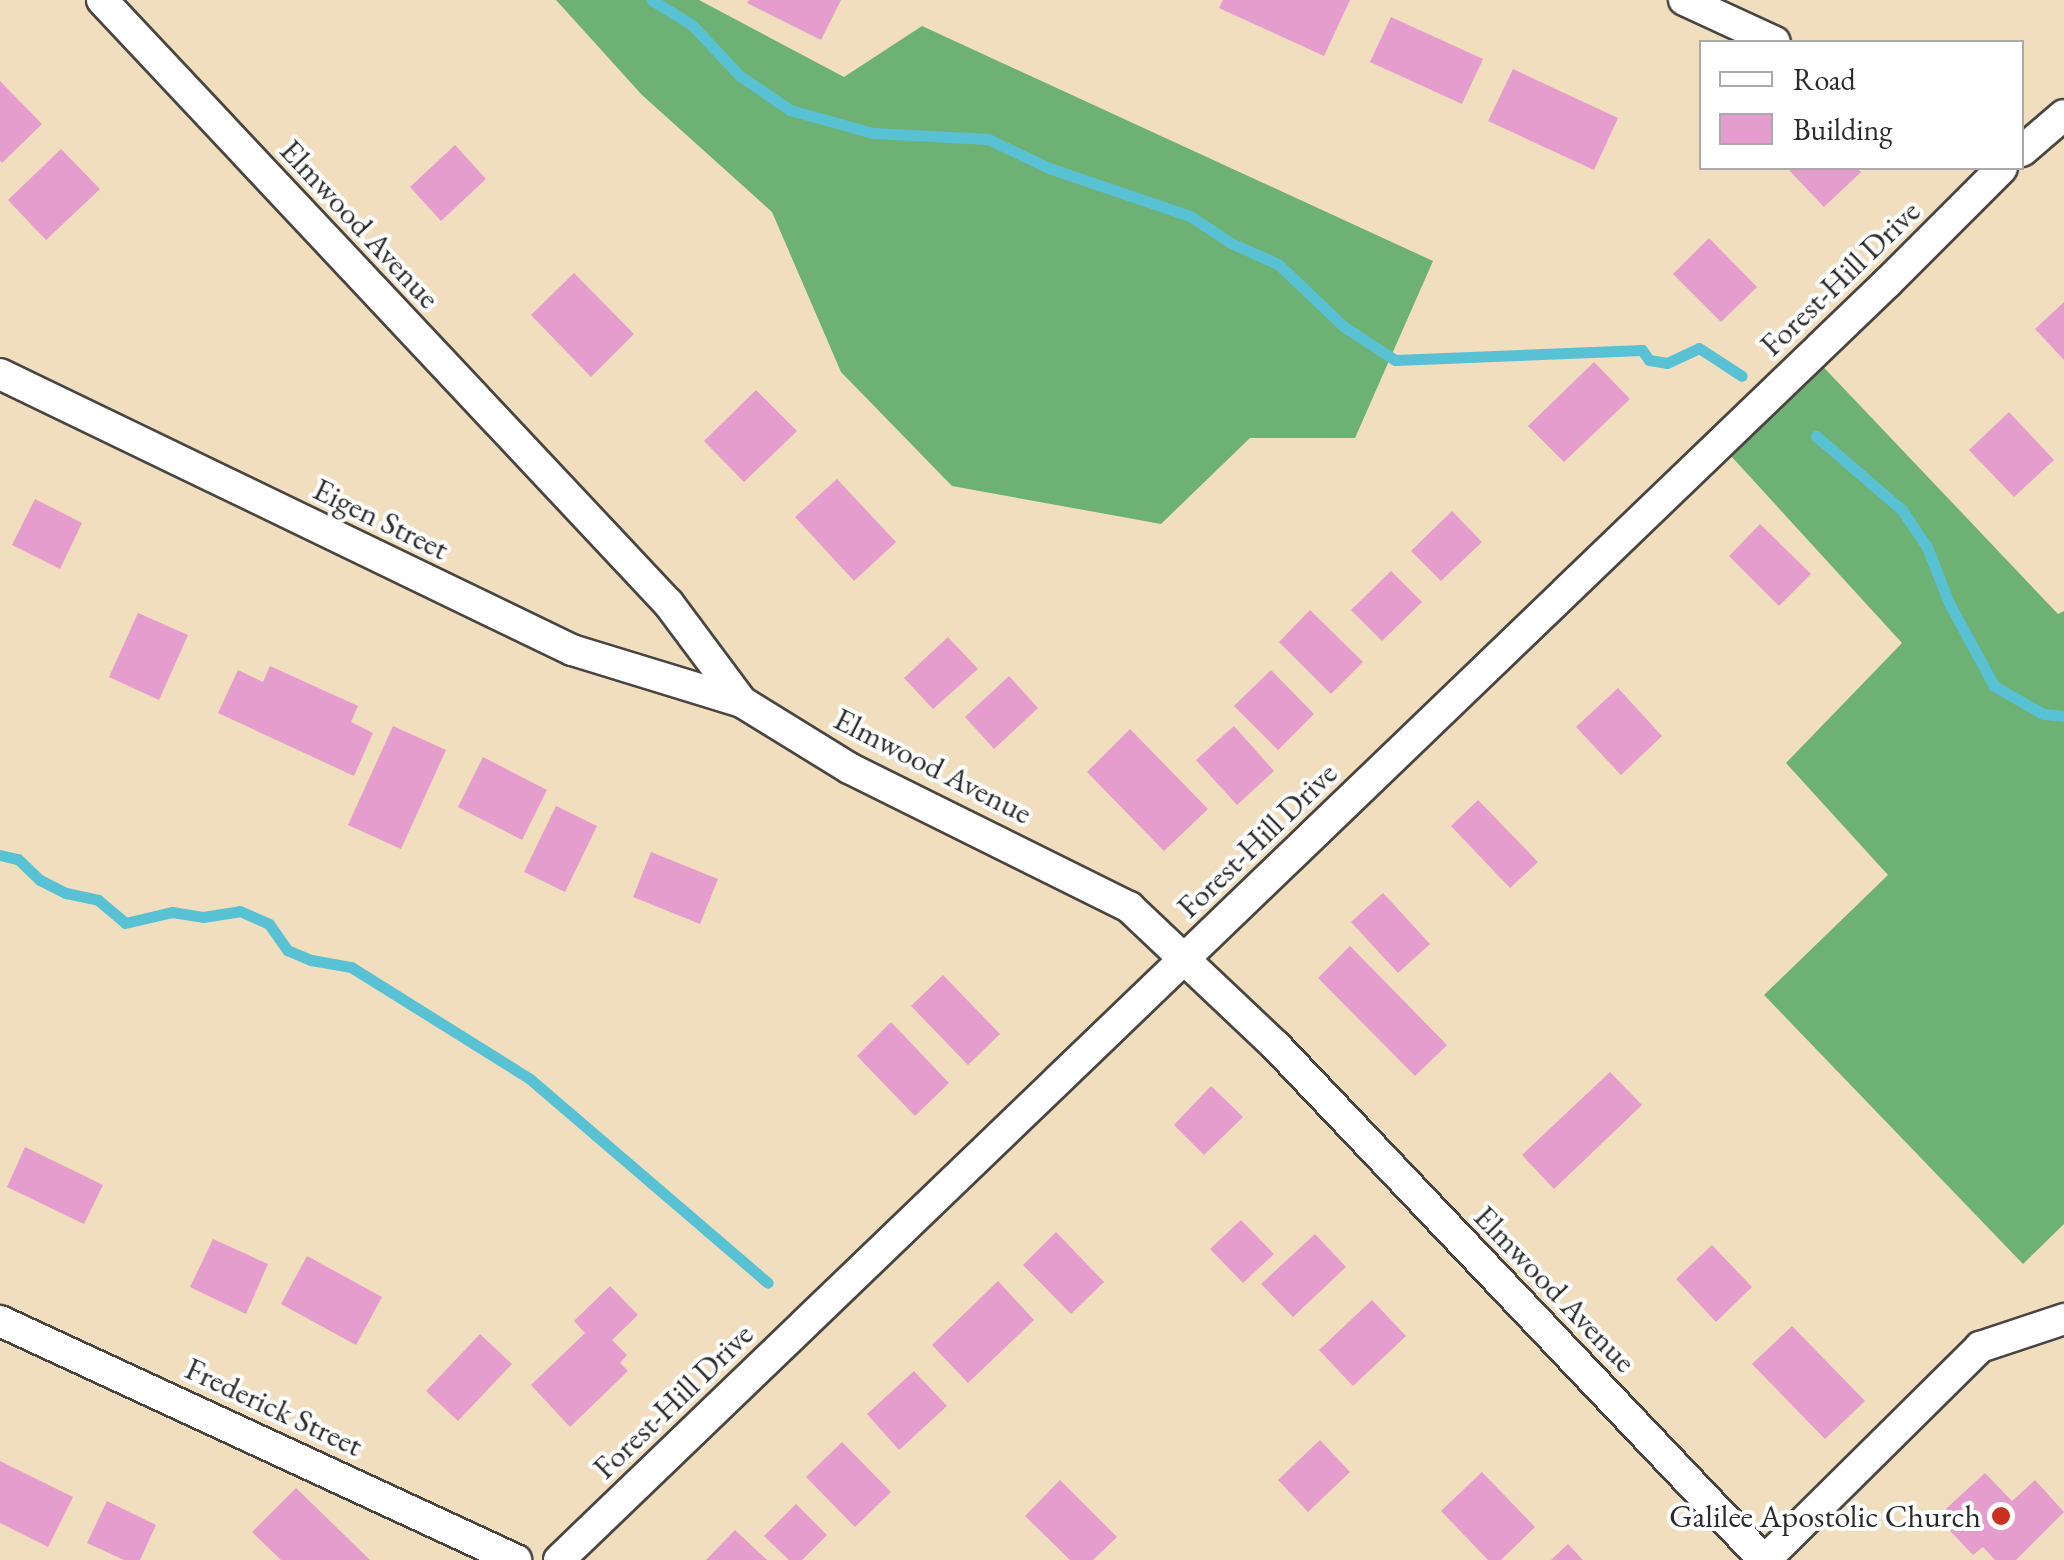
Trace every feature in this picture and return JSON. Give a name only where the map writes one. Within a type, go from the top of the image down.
[{"type":"street","name":"Elmwood Avenue","points":[[102,0],[670,604],[742,702],[849,768],[1130,907],[1276,1046],[1765,1560]]},
{"type":"street","points":[[1684,0],[1771,40]]},
{"type":"street","points":[[2024,148],[2064,115]]},
{"type":"street","name":"Forest-Hill Drive","points":[[559,1560],[2000,170]]},
{"type":"street","name":"Eigen Street","points":[[0,374],[572,650],[742,702]]},
{"type":"street","points":[[1765,1560],[1980,1347],[2064,1319]]},
{"type":"street","name":"Frederick Street","points":[[0,1321],[516,1560]]},
{"type":"green space","points":[[556,0],[699,0],[844,77],[922,26],[1433,261],[1355,438],[1250,438],[1161,524],[952,486],[841,372],[772,212],[642,95]]},
{"type":"green space","points":[[1812,355],[2058,614],[2064,611],[2064,1224],[2023,1264],[1764,995],[1888,875],[1786,763],[1902,643],[1720,444]]},
{"type":"building","points":[[841,0],[821,40],[747,3]]},
{"type":"building","points":[[1223,0],[1350,0],[1324,56],[1219,8]]},
{"type":"building","points":[[1391,17],[1483,59],[1462,104],[1370,62]]},
{"type":"building","points":[[1513,69],[1618,118],[1594,170],[1488,121]]},
{"type":"building","points":[[0,81],[42,124],[2,163],[0,161]]},
{"type":"building","points":[[455,145],[486,179],[441,221],[410,187]]},
{"type":"building","points":[[61,149],[100,189],[46,240],[8,200]]},
{"type":"building","points":[[1789,170],[1861,172],[1824,207]]},
{"type":"building","points":[[1709,238],[1757,287],[1721,322],[1673,274]]},
{"type":"building","points":[[574,273],[634,334],[591,377],[531,315]]},
{"type":"building","points":[[2064,302],[2064,360],[2035,329]]},
{"type":"building","points":[[1594,362],[1630,399],[1564,462],[1528,426]]},
{"type":"building","points":[[756,390],[797,431],[744,482],[704,441]]},
{"type":"building","points":[[2009,412],[2054,460],[2014,497],[1969,450]]},
{"type":"building","points":[[837,479],[896,542],[854,581],[795,517]]},
{"type":"building","points":[[35,499],[82,523],[60,569],[12,545]]},
{"type":"building","points":[[1452,511],[1482,542],[1441,581],[1411,551]]},
{"type":"building","points":[[1760,524],[1811,574],[1779,606],[1729,556]]},
{"type":"building","points":[[1391,571],[1422,602],[1382,641],[1351,610]]},
{"type":"building","points":[[1310,610],[1363,662],[1331,694],[1279,642]]},
{"type":"building","points":[[138,613],[188,635],[159,700],[109,677]]},
{"type":"building","points":[[948,637],[978,669],[933,709],[904,678]]},
{"type":"building","points":[[270,666],[358,706],[351,722],[373,733],[354,776],[218,713],[238,670],[263,682]]},
{"type":"building","points":[[1271,670],[1314,714],[1278,750],[1234,706]]},
{"type":"building","points":[[1009,676],[1038,708],[994,749],[965,717]]},
{"type":"building","points":[[1618,688],[1662,736],[1621,775],[1576,727]]},
{"type":"building","points":[[393,726],[446,750],[401,849],[348,825]]},
{"type":"building","points":[[1234,726],[1274,771],[1237,805],[1196,760]]},
{"type":"building","points":[[1130,729],[1208,809],[1164,851],[1087,772]]},
{"type":"building","points":[[483,757],[547,790],[522,840],[458,807]]},
{"type":"building","points":[[1478,800],[1538,862],[1510,888],[1451,826]]},
{"type":"building","points":[[556,806],[597,826],[565,892],[524,872]]},
{"type":"building","points":[[651,852],[718,879],[700,924],[633,897]]},
{"type":"building","points":[[1383,893],[1430,944],[1398,973],[1351,922]]},
{"type":"building","points":[[1350,946],[1447,1045],[1415,1076],[1318,978]]},
{"type":"building","points":[[943,975],[1000,1034],[968,1065],[911,1006]]},
{"type":"building","points":[[891,1022],[949,1083],[915,1116],[857,1056]]},
{"type":"building","points":[[1610,1072],[1642,1105],[1554,1189],[1522,1155]]},
{"type":"building","points":[[1211,1086],[1243,1117],[1204,1155],[1174,1125]]},
{"type":"building","points":[[25,1147],[103,1185],[84,1224],[7,1187]]},
{"type":"building","points":[[1241,1220],[1274,1254],[1243,1283],[1210,1249]]},
{"type":"building","points":[[1056,1232],[1104,1282],[1071,1314],[1023,1265]]},
{"type":"building","points":[[1315,1234],[1346,1267],[1293,1317],[1261,1284]]},
{"type":"building","points":[[213,1239],[268,1264],[246,1314],[190,1287]]},
{"type":"building","points":[[1712,1245],[1752,1287],[1716,1322],[1676,1279]]},
{"type":"building","points":[[307,1256],[382,1297],[356,1345],[281,1304]]},
{"type":"building","points":[[998,1281],[1034,1320],[968,1383],[932,1345]]},
{"type":"building","points":[[610,1286],[638,1315],[612,1340],[627,1355],[620,1363],[628,1371],[570,1427],[531,1385],[585,1333],[574,1321]]},
{"type":"building","points":[[1372,1300],[1406,1336],[1353,1386],[1319,1350]]},
{"type":"building","points":[[1792,1326],[1865,1401],[1825,1439],[1752,1364]]},
{"type":"building","points":[[480,1334],[512,1364],[458,1421],[426,1391]]},
{"type":"building","points":[[914,1371],[947,1406],[899,1450],[867,1414]]},
{"type":"building","points":[[1320,1440],[1350,1472],[1308,1512],[1278,1480]]},
{"type":"building","points":[[842,1442],[891,1492],[855,1527],[806,1477]]},
{"type":"building","points":[[0,1461],[73,1497],[48,1547],[0,1523]]},
{"type":"building","points":[[1482,1472],[1535,1527],[1501,1560],[1488,1560],[1441,1511]]},
{"type":"building","name":"Galilee Apostolic Church","points":[[1985,1473],[2012,1501],[2035,1480],[2064,1512],[2016,1560],[1995,1560],[1983,1547],[1973,1555],[1937,1517]]},
{"type":"building","points":[[1060,1480],[1117,1537],[1093,1560],[1070,1560],[1025,1516]]},
{"type":"building","points":[[296,1488],[370,1560],[281,1560],[252,1532]]},
{"type":"building","points":[[107,1501],[156,1525],[140,1560],[124,1560],[87,1543]]},
{"type":"building","points":[[796,1504],[827,1535],[802,1560],[789,1560],[764,1536]]},
{"type":"building","points":[[735,1530],[767,1560],[706,1560]]},
{"type":"building","points":[[1568,1544],[1583,1560],[1551,1560]]},
{"type":"waterway","points":[[652,0],[692,25],[739,75],[790,110],[873,133],[988,139],[1049,168],[1190,216],[1231,243],[1278,264],[1343,326],[1395,360],[1642,350],[1649,360],[1667,363],[1699,348],[1742,376]]},
{"type":"waterway","points":[[1816,436],[1902,510],[1927,547],[1949,603],[1994,686],[2043,714],[2064,716]]},
{"type":"waterway","points":[[0,855],[18,859],[40,880],[66,893],[98,900],[125,923],[172,912],[203,917],[240,911],[269,924],[287,950],[311,960],[351,967],[530,1079],[768,1283]]},
{"type":"place","name":"Galilee Apostolic Church","points":[[2001,1516]]}]
